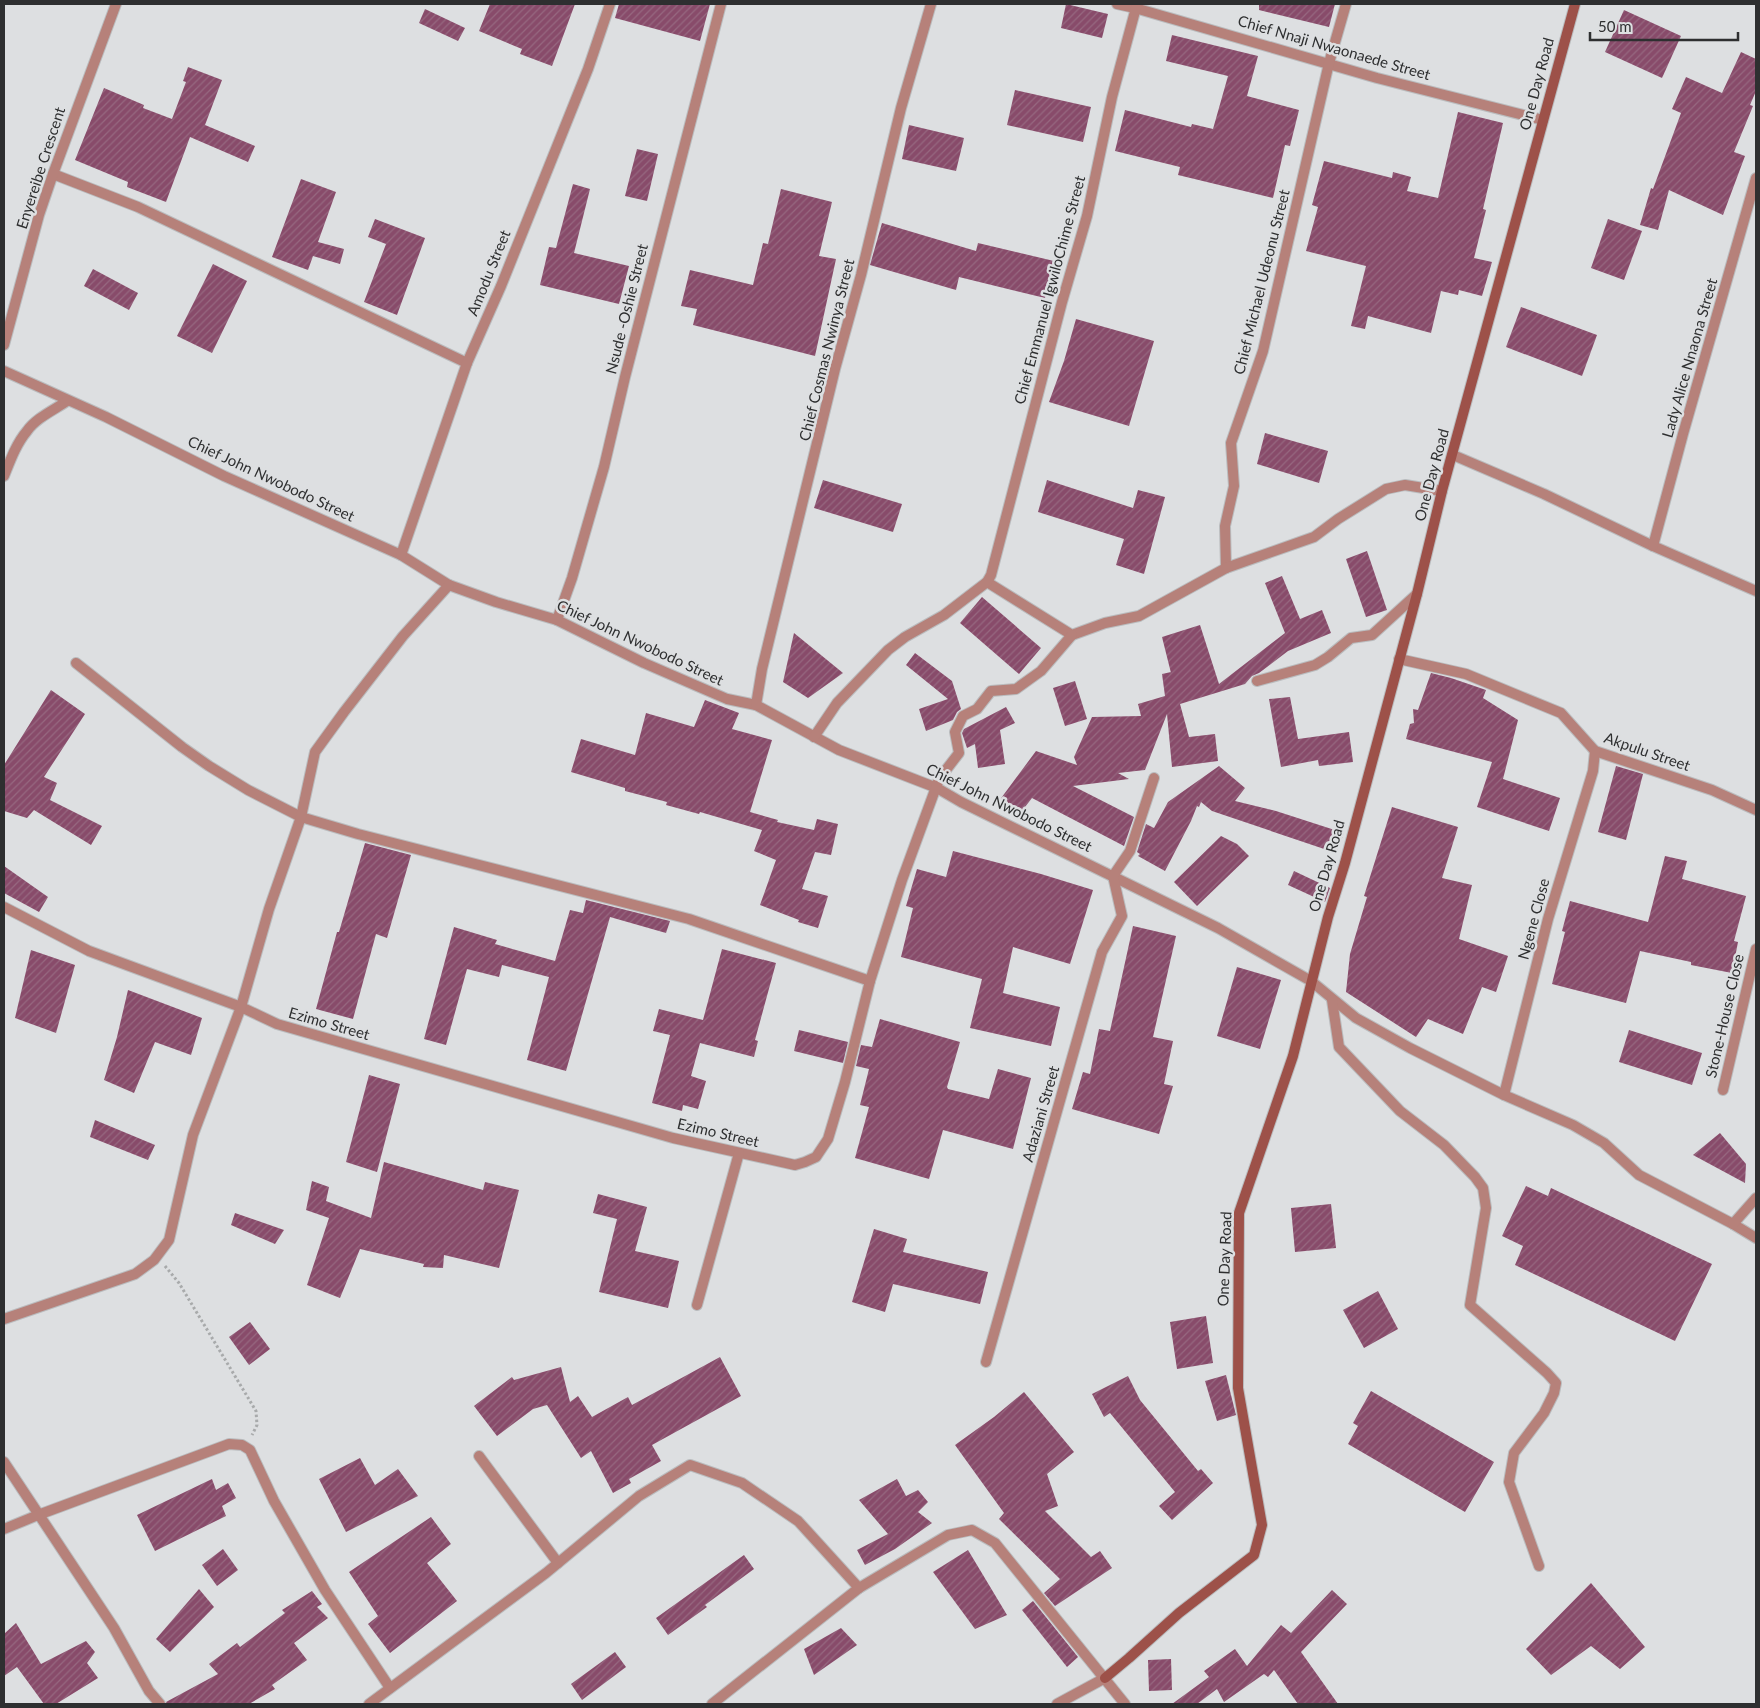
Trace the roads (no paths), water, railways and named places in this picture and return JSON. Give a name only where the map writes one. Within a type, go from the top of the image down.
[{"type":"main road","name":"One Day Road","points":[[1104,1678],[1179,1613],[1254,1555],[1262,1524],[1238,1388],[1239,1213],[1293,1056],[1311,981],[1417,594],[1442,491],[1575,4]]},
{"type":"street","name":"Enyereibe Crescent","points":[[4,345],[39,216],[116,4]]},
{"type":"street","name":"Amodu Street","points":[[401,555],[467,363],[501,286],[588,69],[610,4]]},
{"type":"street","name":"Nsude -Oshie Street","points":[[557,620],[572,578],[604,467],[625,377],[721,4]]},
{"type":"street","name":"Chief Cosmas Nwinya Street","points":[[756,705],[762,669],[836,369],[862,275],[901,108],[931,4]]},
{"type":"street","name":"Chief Nnaji Nwaonaede Street","points":[[1117,4],[1136,6],[1377,78],[1543,120]]},
{"type":"street","name":"Chief Michael Udeonu Street","points":[[1226,568],[1225,526],[1234,486],[1231,443],[1265,342],[1329,63],[1346,4]]},
{"type":"street","name":"Chief Emmanuel IgwiloChime Street","points":[[987,582],[996,561],[1055,329],[1087,216],[1112,97],[1136,6]]},
{"type":"street","points":[[53,174],[138,207],[467,363]]},
{"type":"street","name":"Lady Alice Nnaona Street","points":[[1654,546],[1683,434],[1756,178]]},
{"type":"street","name":"Chief John Nwobodo Street","points":[[4,371],[106,417],[224,476],[401,555],[449,585],[496,602],[557,620],[644,663],[727,699],[756,705],[839,750],[937,788],[1218,928],[1311,981],[1356,1018],[1410,1048],[1504,1095],[1573,1125],[1604,1143],[1639,1175],[1756,1238]]},
{"type":"street","points":[[4,476],[27,430],[42,417],[67,401]]},
{"type":"street","points":[[1453,455],[1544,494],[1654,546],[1756,591]]},
{"type":"street","points":[[814,737],[837,703],[888,650],[905,637],[944,615],[987,582],[1072,635],[1105,623],[1139,616],[1226,568],[1314,537],[1338,519],[1386,490],[1405,484],[1442,491]]},
{"type":"street","points":[[4,1319],[135,1274],[157,1256],[169,1240],[193,1135],[241,1007],[269,909],[301,817],[315,752],[403,636],[449,585]]},
{"type":"street","points":[[1257,681],[1315,664],[1328,658],[1351,638],[1372,635],[1417,594]]},
{"type":"street","name":"Ezimo Street","points":[[4,908],[89,951],[241,1007],[277,1024],[673,1138],[795,1165],[816,1157],[828,1139],[843,1090],[870,981],[902,880],[939,779],[959,754],[955,732],[963,716],[977,709],[991,691],[1016,689],[1029,680],[1041,671],[1072,635]]},
{"type":"street","name":"Akpulu Street","points":[[1399,660],[1466,674],[1561,713],[1595,751],[1712,790],[1756,810]]},
{"type":"street","points":[[76,663],[182,747],[209,766],[248,790],[301,817],[358,834],[689,919],[870,981]]},
{"type":"street","name":"Ngene Close","points":[[1504,1095],[1548,918],[1593,771],[1595,751]]},
{"type":"street","points":[[1113,876],[1130,851],[1154,778]]},
{"type":"street","name":"Adaziani Street","points":[[986,1362],[1102,952],[1122,916],[1113,876]]},
{"type":"street","name":"Stone-House Close","points":[[1723,1090],[1756,948]]},
{"type":"street","points":[[1332,1000],[1339,1047],[1400,1111],[1444,1145],[1483,1188],[1486,1208],[1470,1305],[1547,1372],[1556,1383],[1554,1393],[1544,1413],[1514,1452],[1510,1467],[1509,1482],[1539,1566]]},
{"type":"street","points":[[697,1305],[738,1153]]},
{"type":"street","points":[[1733,1224],[1756,1198]]},
{"type":"street","points":[[4,1529],[229,1444],[242,1444],[250,1450],[255,1458],[274,1501],[325,1590],[390,1688]]},
{"type":"street","points":[[479,1456],[558,1563]]},
{"type":"street","points":[[4,1462],[114,1628],[149,1691],[160,1704]]},
{"type":"street","points":[[369,1704],[558,1563],[639,1496],[690,1465],[742,1483],[798,1521],[859,1588]]},
{"type":"street","points":[[712,1704],[859,1588],[948,1535],[972,1530],[996,1543],[1125,1704]]},
{"type":"street","points":[[1057,1704],[1104,1678]]}]
